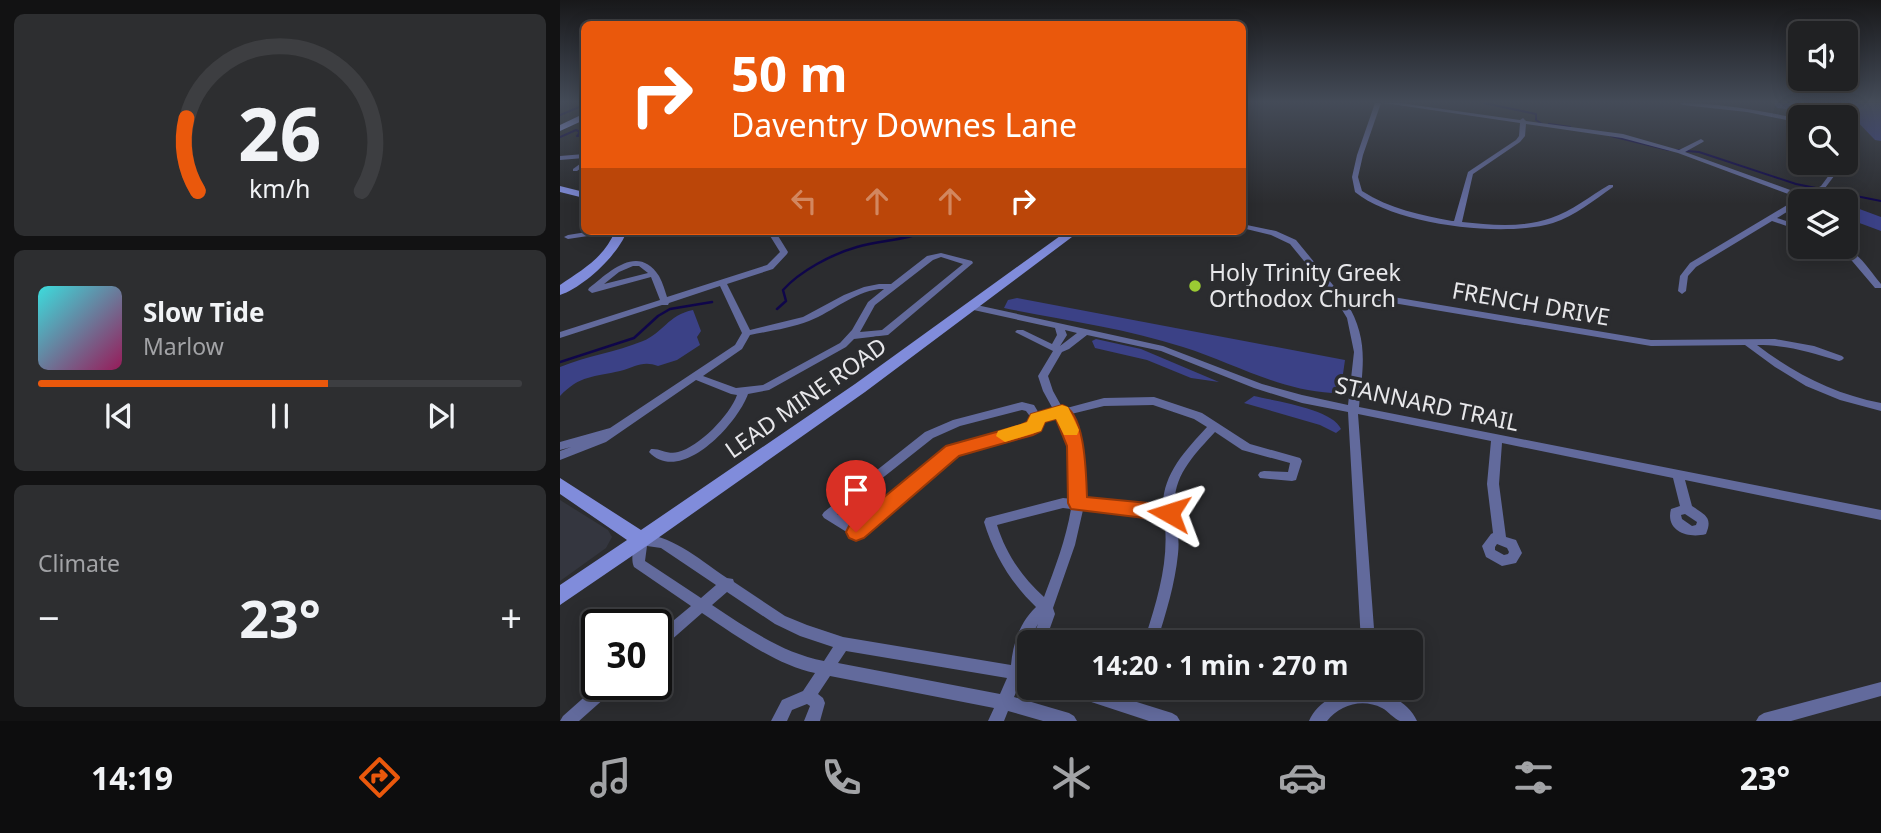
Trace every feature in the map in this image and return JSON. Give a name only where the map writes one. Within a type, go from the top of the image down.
[{"type":"main road","points":[[560,189],[581,194]]},
{"type":"main road","points":[[560,291],[602,259],[619,235]]},
{"type":"main road","points":[[951,322],[1058,235]]},
{"type":"main road","name":"LEAD MINE ROAD","points":[[560,596],[951,322],[1069,235]]},
{"type":"main road","points":[[560,485],[642,540]]},
{"type":"street","points":[[1366,137],[1355,177],[1359,192],[1379,206],[1399,212],[1458,222],[1514,226],[1549,222],[1611,186]]},
{"type":"street","points":[[1458,222],[1470,173],[1521,137]]},
{"type":"street","points":[[1623,137],[1680,152],[1788,192]]},
{"type":"street","points":[[1680,152],[1701,141]]},
{"type":"street","points":[[560,158],[581,156]]},
{"type":"street","points":[[575,170],[581,165]]},
{"type":"street","points":[[1820,189],[1832,175]]},
{"type":"street","points":[[1682,291],[1684,276],[1693,265],[1788,210]]},
{"type":"street","points":[[1774,219],[1788,224]]},
{"type":"street","points":[[1246,227],[1273,233],[1293,242],[1340,299],[1351,318],[1359,352],[1353,410],[1367,630]]},
{"type":"street","points":[[564,238],[581,233]]},
{"type":"street","points":[[564,238],[583,235]]},
{"type":"street","points":[[560,335],[724,285],[777,262],[784,248],[774,235]]},
{"type":"street","points":[[697,377],[743,393],[765,388],[833,351],[852,336],[866,309],[936,256],[969,263],[886,333],[852,336]]},
{"type":"street","points":[[1855,259],[1878,286]]},
{"type":"street","points":[[653,274],[592,290],[630,262],[645,264],[653,274],[665,303]]},
{"type":"street","points":[[724,285],[747,333]]},
{"type":"street","points":[[560,456],[602,439],[697,377],[731,354],[747,333],[807,318],[855,291],[892,287]]},
{"type":"street","name":"FRENCH DRIVE","points":[[1340,299],[1375,297],[1651,343],[1792,344],[1839,358]]},
{"type":"street","name":"STANNARD TRAIL","points":[[972,307],[1163,349],[1258,386],[1353,410],[1881,515]]},
{"type":"street","points":[[1058,351],[1055,346],[1062,335],[1059,327]]},
{"type":"street","points":[[1020,332],[1058,351]]},
{"type":"street","points":[[1028,630],[1033,619],[1046,608],[1069,546],[1078,503],[1076,446],[1062,411],[1043,376],[1058,351],[1080,334],[1087,332]]},
{"type":"street","points":[[1747,342],[1812,387],[1854,403],[1881,407]]},
{"type":"street","points":[[655,452],[674,457],[689,451],[736,412],[743,393]]},
{"type":"street","points":[[1037,419],[1104,402],[1146,400],[1183,408],[1246,447],[1296,461],[1292,477],[1264,475]]},
{"type":"street","points":[[1022,406],[1030,408],[1037,419],[1035,426],[1027,430],[953,451],[856,532],[828,515],[919,441],[942,428],[1022,406]]},
{"type":"street","points":[[1153,630],[1161,609],[1171,557],[1170,496],[1177,471],[1214,426]]},
{"type":"street","points":[[560,446],[612,432]]},
{"type":"street","points":[[1497,440],[1493,484],[1500,538]]},
{"type":"street","points":[[1678,476],[1687,509]]},
{"type":"street","points":[[1042,630],[1048,614],[1046,608],[1012,572],[999,551],[990,522],[1051,505],[1078,503],[1169,513]]},
{"type":"street","points":[[1017,672],[844,644],[780,620],[664,543],[642,540],[638,563],[700,607],[779,653],[826,670],[1004,702],[1069,721]]},
{"type":"street","points":[[672,631],[728,583]]},
{"type":"street","points":[[779,721],[787,705],[808,696],[844,644]]},
{"type":"street","points":[[996,721],[1017,682]]},
{"type":"street","points":[[1767,721],[1881,689]]},
{"type":"street","points":[[808,696],[818,703],[812,721]]},
{"type":"street","points":[[568,721],[592,700]]},
{"type":"street","points":[[1106,700],[1172,721]]},
{"type":"street","points":[[1317,721],[1332,702],[1337,700]]},
{"type":"street","points":[[1384,700],[1409,721]]},
{"type":"shaded area","points":[[1858,208],[1881,217],[1881,231],[1858,222]]},
{"type":"shaded area","points":[[1017,298],[1345,360],[1342,381],[1332,393],[1293,387],[1161,340],[1004,308],[1008,300]]},
{"type":"shaded area","points":[[693,310],[701,331],[697,337],[700,345],[677,360],[658,366],[639,365],[588,378],[574,384],[560,396],[560,367],[650,338],[677,316]]},
{"type":"shaded area","points":[[1096,339],[1141,349],[1219,382],[1191,378],[1147,360],[1095,348],[1092,341]]},
{"type":"shaded area","points":[[1254,396],[1315,411],[1336,422],[1341,429],[1336,433],[1320,425],[1244,403]]},
{"type":"shaded area","points":[[560,500],[608,530],[612,537],[606,548],[560,581]]},
{"type":"waterway","points":[[1614,137],[1669,150]]},
{"type":"waterway","points":[[1675,150],[1699,152],[1796,184],[1881,201]]},
{"type":"waterway","points":[[777,309],[786,301],[783,290],[798,276],[827,259],[857,247],[915,235]]},
{"type":"waterway","points":[[560,362],[634,338],[670,309],[712,302]]},
{"type":"slow traffic","points":[[1005,436],[1027,430],[1035,426],[1037,419],[1062,411],[1070,430]]},
{"type":"place","name":"Holy Trinity Greek Orthodox Church","points":[[1195,286]]},
{"type":"route","points":[[856,532],[953,451],[1027,430],[1035,426],[1037,419],[1062,411],[1076,446],[1078,503],[1169,513]]}]
